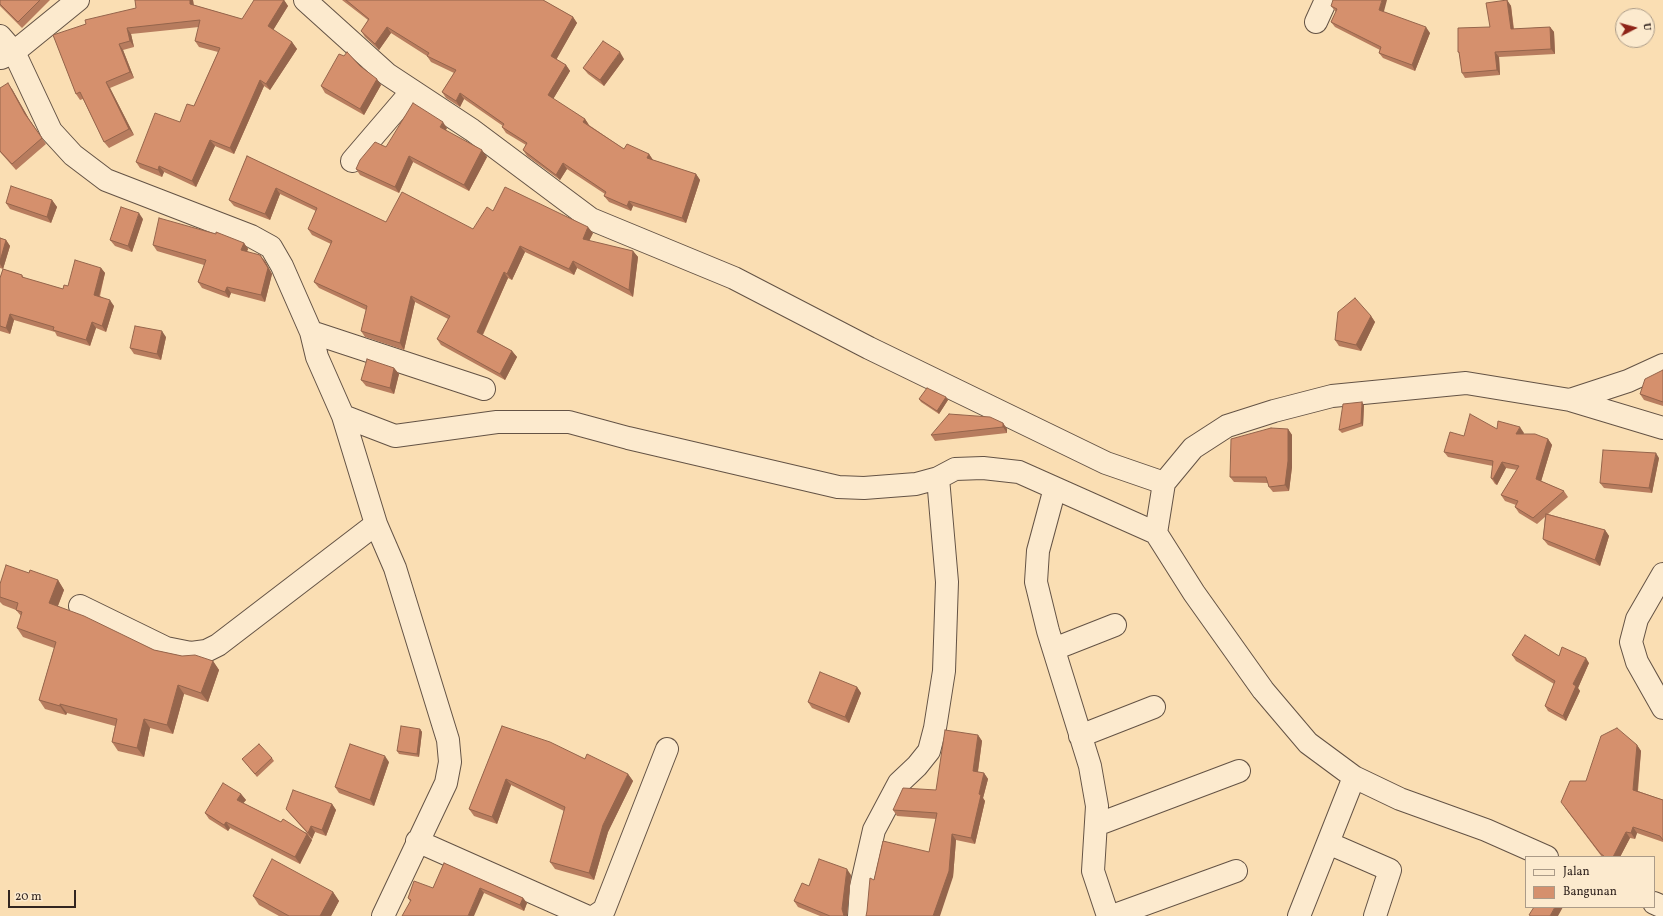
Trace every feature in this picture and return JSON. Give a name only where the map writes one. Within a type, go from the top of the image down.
[{"type":"street","points":[[78,0],[4,49],[51,131],[73,155],[106,180],[251,236],[271,247],[282,266],[311,332],[317,358],[343,416],[376,524],[395,568],[448,740],[450,762],[446,783],[417,841],[383,916]]},
{"type":"street","points":[[305,0],[336,30],[387,74],[472,130],[591,219],[734,278],[869,348],[1106,463],[1164,483]]},
{"type":"street","points":[[1316,22],[1326,0]]},
{"type":"street","points":[[352,161],[412,91]]},
{"type":"street","points":[[311,332],[484,389]]},
{"type":"street","points":[[1570,400],[1628,381],[1663,365]]},
{"type":"street","points":[[1156,533],[1164,483],[1193,448],[1227,426],[1274,410],[1332,396],[1466,383],[1570,400],[1663,428]]},
{"type":"street","points":[[343,416],[395,436],[497,422],[569,422],[628,438],[838,487],[864,488],[916,484],[938,478],[955,469],[984,468],[1019,472],[1156,533],[1194,594],[1263,690],[1308,743],[1354,777],[1400,799],[1486,830],[1545,856]]},
{"type":"street","points":[[858,916],[861,887],[874,830],[899,783],[917,766],[929,751],[935,728],[944,671],[947,582],[938,478]]},
{"type":"street","points":[[1055,488],[1038,551],[1036,582],[1054,649],[1090,766],[1097,806],[1093,871],[1108,916]]},
{"type":"street","points":[[80,606],[166,648],[191,653],[206,651],[218,645],[376,524]]},
{"type":"street","points":[[1663,574],[1637,619],[1631,642],[1637,662],[1663,708]]},
{"type":"street","points":[[1054,649],[1115,625]]},
{"type":"street","points":[[1080,736],[1154,707]]},
{"type":"street","points":[[595,916],[604,910],[667,749]]},
{"type":"street","points":[[1096,825],[1239,771]]},
{"type":"street","points":[[1299,916],[1354,777]]},
{"type":"street","points":[[417,841],[586,916]]},
{"type":"street","points":[[1328,843],[1390,870],[1375,916]]},
{"type":"street","points":[[1112,916],[1236,871]]},
{"type":"building","points":[[0,0],[40,0],[18,22],[0,4]]},
{"type":"building","points":[[135,0],[190,0],[190,4],[242,19],[254,0],[284,0],[268,26],[292,42],[266,84],[260,80],[230,148],[210,140],[192,181],[159,166],[158,170],[136,162],[155,113],[180,122],[187,104],[194,106],[220,48],[195,41],[200,20],[127,28],[130,41],[119,44],[130,72],[106,82],[129,129],[104,142],[80,92],[76,94],[53,35],[86,24],[85,20],[136,8]]},
{"type":"building","points":[[346,0],[543,0],[573,17],[551,56],[566,65],[548,95],[585,119],[583,122],[624,149],[627,144],[649,154],[647,158],[696,174],[682,218],[629,201],[627,206],[604,196],[606,192],[563,163],[556,175],[523,150],[527,143],[502,127],[504,124],[460,93],[456,101],[442,92],[456,70],[427,56],[429,53],[387,27],[375,44],[361,31],[369,19]]},
{"type":"building","points":[[1333,0],[1382,0],[1379,10],[1426,27],[1412,65],[1379,53],[1381,47],[1331,22],[1337,9],[1331,6]]},
{"type":"building","points":[[1507,0],[1511,29],[1550,27],[1551,49],[1495,52],[1497,70],[1462,73],[1458,52],[1458,28],[1490,27],[1486,3]]},
{"type":"building","points":[[603,41],[620,52],[600,80],[583,68]]},
{"type":"building","points":[[347,52],[360,66],[377,79],[360,109],[321,86],[339,54],[344,56]]},
{"type":"building","points":[[8,83],[25,114],[42,138],[12,164],[0,151],[0,88]]},
{"type":"building","points":[[413,103],[443,122],[440,127],[482,150],[464,185],[409,156],[395,187],[356,169],[360,160],[375,142],[386,147]]},
{"type":"building","points":[[247,156],[386,222],[402,192],[473,229],[487,207],[493,211],[505,187],[588,227],[583,239],[633,251],[629,290],[573,261],[569,269],[520,246],[507,274],[504,272],[477,332],[512,351],[500,374],[437,339],[450,316],[411,296],[400,343],[361,331],[367,306],[314,282],[332,241],[308,229],[317,208],[276,188],[265,214],[229,200]]},
{"type":"building","points":[[11,186],[52,200],[47,217],[6,203]]},
{"type":"building","points":[[121,207],[139,213],[128,246],[110,240]]},
{"type":"building","points":[[159,218],[216,234],[216,232],[244,243],[241,250],[260,255],[268,268],[261,295],[227,287],[225,292],[198,282],[206,260],[153,245]]},
{"type":"building","points":[[0,238],[6,240],[0,261]]},
{"type":"building","points":[[75,260],[101,268],[94,295],[110,300],[102,326],[92,322],[86,340],[53,330],[54,327],[10,314],[6,328],[0,326],[0,278],[3,269],[22,275],[22,277],[63,289],[64,285],[68,286]]},
{"type":"building","points":[[1355,298],[1371,316],[1356,345],[1335,340],[1338,312]]},
{"type":"building","points":[[135,326],[162,331],[157,354],[130,348]]},
{"type":"building","points":[[367,359],[394,368],[390,388],[361,380]]},
{"type":"building","points":[[1663,370],[1663,402],[1640,394],[1645,379]]},
{"type":"building","points":[[927,388],[946,397],[937,411],[919,399]]},
{"type":"building","points":[[1362,402],[1361,423],[1339,430],[1343,404]]},
{"type":"building","points":[[949,414],[990,417],[1003,423],[1003,427],[931,435]]},
{"type":"building","points":[[1470,414],[1497,429],[1498,421],[1520,427],[1516,434],[1535,434],[1548,439],[1536,479],[1564,491],[1533,518],[1515,507],[1518,501],[1501,495],[1519,466],[1502,462],[1493,479],[1491,478],[1493,461],[1444,452],[1450,432],[1464,436]]},
{"type":"building","points":[[1271,428],[1288,429],[1288,461],[1285,485],[1269,487],[1266,477],[1230,477],[1231,439]]},
{"type":"building","points":[[1603,450],[1656,453],[1649,488],[1600,483]]},
{"type":"building","points":[[1546,514],[1605,530],[1595,560],[1543,539]]},
{"type":"building","points":[[6,565],[29,573],[30,570],[58,580],[49,603],[84,616],[154,650],[182,656],[195,655],[213,661],[201,693],[178,685],[167,725],[144,719],[137,748],[112,742],[117,719],[39,700],[56,642],[17,628],[22,612],[16,610],[18,603],[0,597],[0,584]]},
{"type":"building","points":[[1525,635],[1559,656],[1562,647],[1586,658],[1573,684],[1576,686],[1563,716],[1545,706],[1555,681],[1512,655]]},
{"type":"building","points":[[820,672],[857,687],[845,717],[808,702]]},
{"type":"building","points":[[401,726],[420,729],[417,754],[397,751]]},
{"type":"building","points":[[502,726],[550,742],[585,759],[587,754],[628,774],[603,825],[589,873],[550,862],[565,807],[506,779],[492,817],[469,809]]},
{"type":"building","points":[[1617,728],[1637,745],[1633,790],[1663,800],[1663,840],[1660,836],[1633,827],[1631,833],[1626,832],[1614,856],[1604,856],[1561,802],[1570,781],[1586,781],[1601,736]]},
{"type":"building","points":[[945,730],[978,735],[973,771],[984,773],[979,794],[981,795],[971,838],[952,834],[949,871],[933,916],[866,916],[870,878],[874,880],[883,841],[929,852],[937,813],[893,810],[903,788],[936,790]]},
{"type":"building","points":[[259,744],[272,758],[255,774],[242,759]]},
{"type":"building","points":[[350,744],[385,756],[370,800],[335,787]]},
{"type":"building","points":[[223,783],[241,794],[237,800],[281,822],[283,819],[307,834],[295,857],[226,822],[224,825],[205,813]]},
{"type":"building","points":[[293,790],[332,804],[322,830],[311,826],[308,833],[286,809]]},
{"type":"building","points":[[272,859],[333,892],[320,916],[289,916],[253,896]]},
{"type":"building","points":[[819,859],[847,869],[842,909],[844,916],[830,916],[794,901],[802,883],[809,886]]},
{"type":"building","points":[[444,863],[523,898],[520,905],[480,888],[468,916],[402,916],[411,900],[408,898],[414,881],[433,888]]},
{"type":"building","points":[[1533,908],[1554,908],[1550,916],[1529,915]]}]
